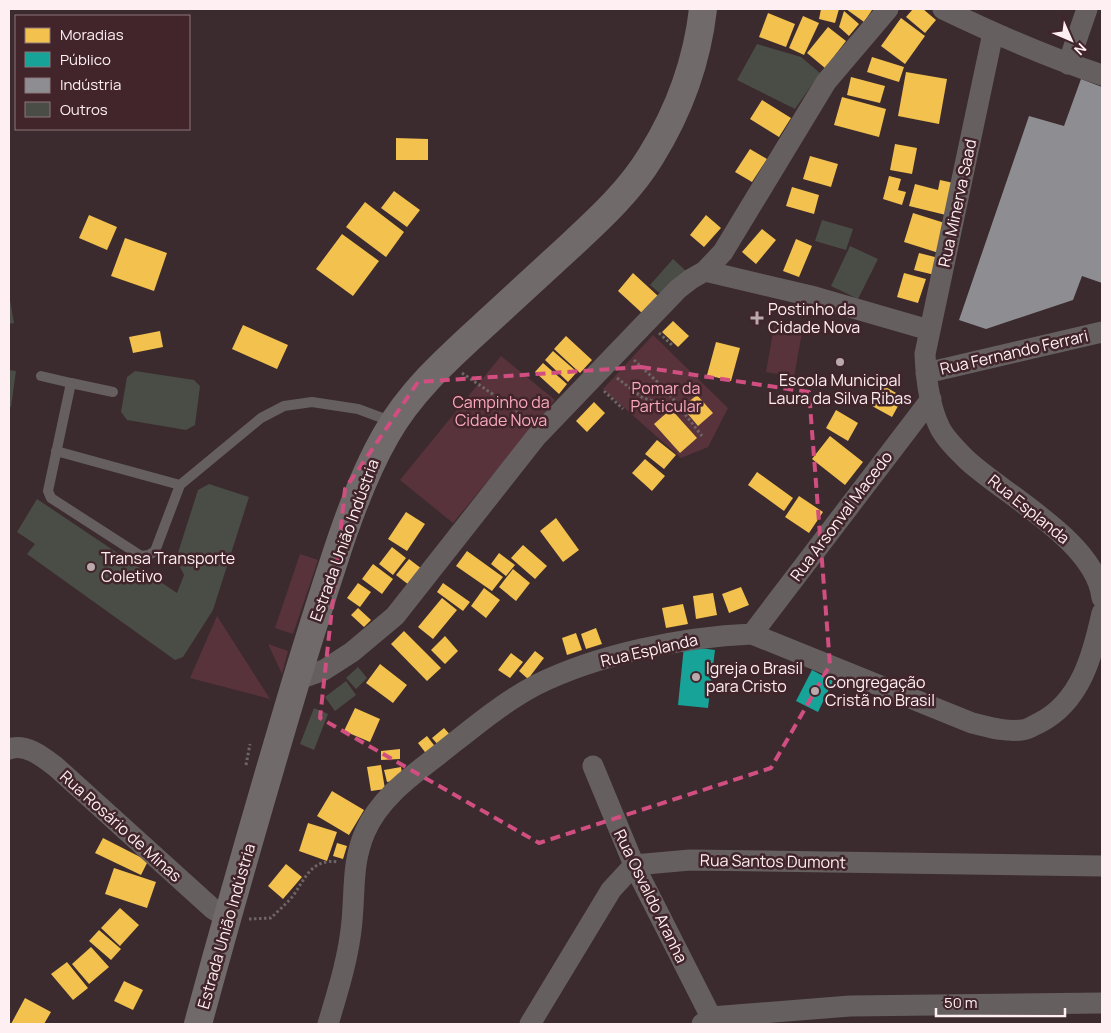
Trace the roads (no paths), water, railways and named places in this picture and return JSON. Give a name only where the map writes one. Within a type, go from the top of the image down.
[{"type":"main road","name":"Estrada União Indústria","points":[[198,1024],[296,680],[349,518],[374,456],[405,406],[444,361],[598,220],[650,158],[672,118],[689,77],[700,33],[703,9]]},
{"type":"street","points":[[296,680],[324,670],[352,652],[395,616],[544,429],[678,289],[690,279],[706,271],[723,252],[826,82],[888,9]]},
{"type":"street","points":[[943,9],[993,33],[1068,64],[1102,75]]},
{"type":"street","points":[[1068,64],[1087,9]]},
{"type":"street","name":"Rua Minerva Saad","points":[[926,373],[925,354],[929,330],[993,33]]},
{"type":"street","points":[[706,271],[815,296],[929,330]]},
{"type":"street","name":"Rua Fernando Ferrari","points":[[926,373],[1102,332]]},
{"type":"street","name":"Rua Esplanda","points":[[926,373],[931,399],[941,430],[956,450],[1079,550],[1092,567],[1101,588],[1102,598]]},
{"type":"street","name":"Rua Arsonval Macedo","points":[[752,634],[931,399]]},
{"type":"street","name":"Rua Esplanda","points":[[328,1024],[347,955],[352,921],[357,852],[365,830],[378,808],[396,788],[504,704],[536,685],[577,668],[620,655],[713,636],[752,634],[972,723],[1003,731],[1024,730],[1047,719],[1068,699],[1081,680],[1093,653],[1102,613]]},
{"type":"street","name":"Rua Rosário de Minas","points":[[9,749],[15,747],[38,754],[56,767],[213,909],[227,918]]},
{"type":"street","name":"Rua Osvaldo Aranha","points":[[593,766],[634,865],[708,1022]]},
{"type":"street","name":"Rua Santos Dumont","points":[[634,865],[690,860],[1102,866]]},
{"type":"street","points":[[530,1024],[611,890],[634,865]]},
{"type":"street","points":[[708,1022],[850,1006],[1102,1003]]},
{"type":"lane","points":[[41,376],[113,392]]},
{"type":"lane","points":[[71,383],[48,491],[51,498],[141,556],[149,556],[155,551],[180,485],[262,418],[284,406],[312,402],[358,409],[394,423]]},
{"type":"lane","points":[[56,451],[180,485]]},
{"type":"place","name":"Postinho da Cidade Nova","points":[[757,318]]},
{"type":"place","name":"Escola Municipal Laura da Silva Ribas","points":[[840,362]]},
{"type":"place","name":"Transa Transporte Coletivo","points":[[91,567]]},
{"type":"place","name":"Igreja o Brasil para Cristo","points":[[696,677]]},
{"type":"place","name":"Congregação Cristã no Brasil","points":[[815,691]]},
{"type":"park label","name":"Pomar da Particular","points":[[666,397]]},
{"type":"park label","name":"Campinho da Cidade Nova","points":[[501,411]]}]
